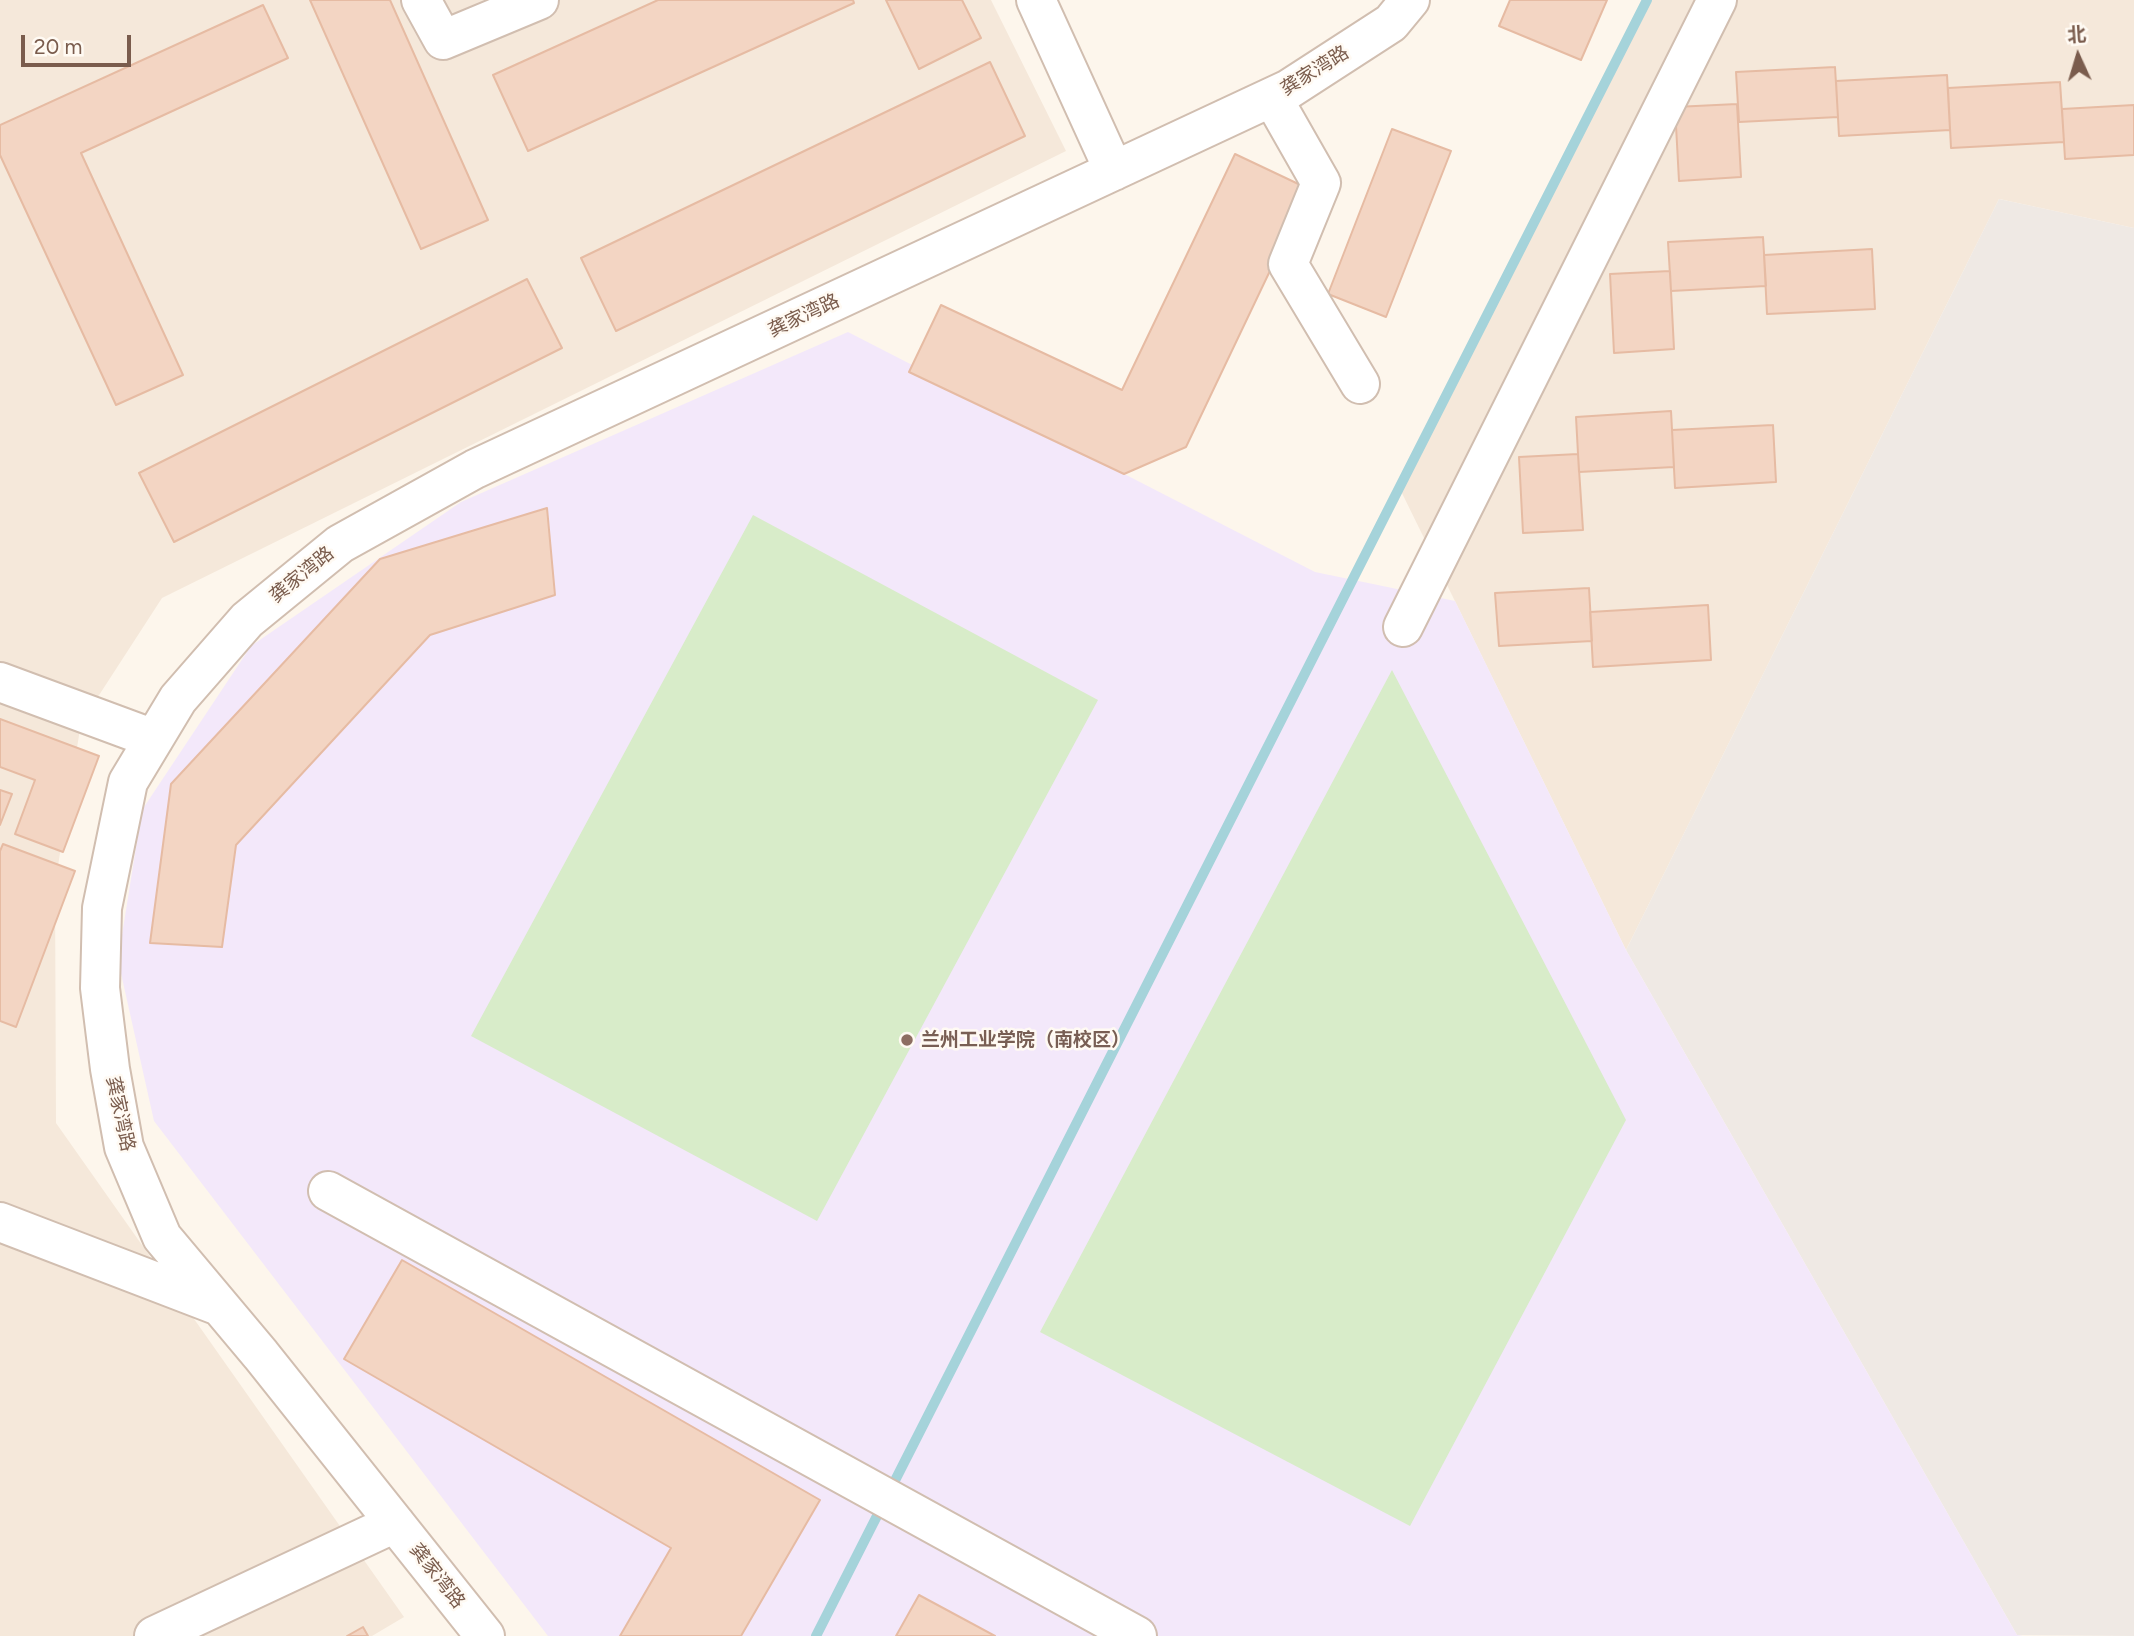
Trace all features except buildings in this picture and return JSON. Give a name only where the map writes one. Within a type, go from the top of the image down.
[{"type":"street","points":[[421,0],[443,40],[539,0]]},
{"type":"street","points":[[1036,0],[1114,171]]},
{"type":"street","points":[[1403,627],[1717,0]]},
{"type":"street","name":"龚家湾路","points":[[485,1636],[221,1306],[162,1237],[124,1147],[110,1069],[100,988],[102,908],[128,782],[178,699],[247,620],[340,544],[475,469],[1289,89],[1392,8]]},
{"type":"street","points":[[1272,97],[1321,183],[1288,264],[1360,384]]},
{"type":"street","points":[[0,682],[154,738]]},
{"type":"street","points":[[328,1191],[1137,1636]]},
{"type":"street","points":[[0,1222],[221,1306]]},
{"type":"street","points":[[154,1636],[394,1522]]},
{"type":"shaded area","points":[[0,0],[991,0],[1066,151],[162,598],[81,723],[55,884],[56,1123],[404,1617],[372,1636],[0,1636]]},
{"type":"shaded area","points":[[1647,0],[2134,0],[2134,228],[1999,199],[1626,950],[1399,487]]},
{"type":"shaded area","points":[[1999,199],[2134,228],[2134,1636],[2017,1635],[1626,950]]},
{"type":"shaded area","name":"兰州工业学院（南校区）","points":[[848,332],[1315,572],[1455,601],[1626,950],[2017,1635],[2023,1636],[548,1636],[154,1121],[118,960],[142,810],[251,646],[461,502]]},
{"type":"green space","points":[[753,515],[1098,700],[817,1221],[471,1036]]},
{"type":"green space","points":[[1392,670],[1626,1120],[1410,1526],[1040,1332]]},
{"type":"waterway","points":[[816,1636],[1647,0]]},
{"type":"place","name":"兰州工业学院（南校区）","points":[[907,1040]]}]
